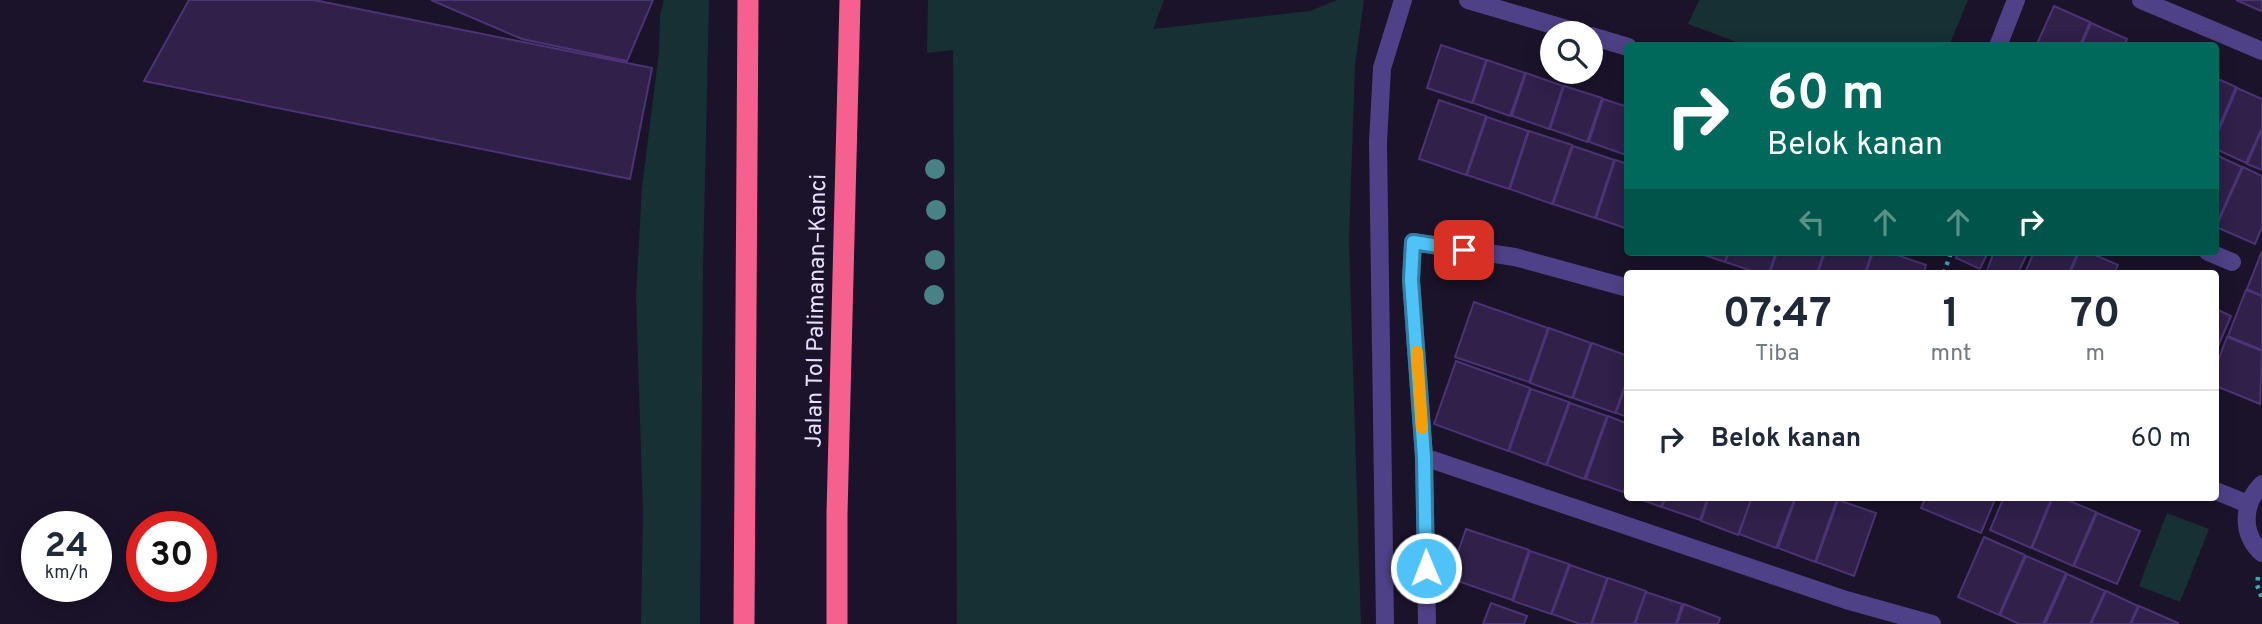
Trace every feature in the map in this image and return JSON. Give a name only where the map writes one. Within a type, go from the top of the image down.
[{"type":"highway","points":[[744,624],[748,0]]},
{"type":"highway","name":"Jalan Tol Palimanan–Kanci","points":[[837,624],[837,486],[850,0]]},
{"type":"street","points":[[1385,624],[1378,142],[1382,68],[1403,0]]},
{"type":"street","points":[[1468,0],[1540,21]]},
{"type":"street","points":[[2000,42],[2016,0]]},
{"type":"street","points":[[2141,0],[2262,51]]},
{"type":"street","points":[[1603,40],[1624,46]]},
{"type":"street","points":[[1427,624],[1424,457],[1411,280],[1413,242],[1515,257],[1624,287]]},
{"type":"street","points":[[2218,256],[2232,262]]},
{"type":"street","points":[[1424,457],[1846,600],[1932,624]]},
{"type":"street","points":[[2262,484],[2248,504],[2246,520],[2250,537],[2262,553]]},
{"type":"street","points":[[2219,492],[2248,504]]},
{"type":"path","points":[[2262,570],[2258,574],[2257,585],[2262,598]]},
{"type":"green space","points":[[664,0],[709,0],[703,269],[700,624],[641,624],[643,512],[636,296],[642,187],[659,52],[660,14]]},
{"type":"green space","points":[[928,0],[1164,0],[1153,29],[1310,11],[1337,0],[1364,0],[1355,65],[1349,240],[1361,624],[957,624],[953,50],[927,53]]},
{"type":"green space","points":[[1699,0],[1968,0],[1951,42],[1737,42],[1688,24]]},
{"type":"green space","points":[[2167,513],[2209,529],[2180,602],[2139,586]]},
{"type":"building","points":[[189,0],[314,0],[652,68],[630,179],[144,81]]},
{"type":"building","points":[[431,0],[653,0],[627,61],[522,39]]},
{"type":"building","points":[[2236,0],[2262,0],[2262,9],[2261,11]]},
{"type":"building","points":[[2054,6],[2090,22],[2082,42],[2038,42]]},
{"type":"building","points":[[2091,23],[2127,39],[2126,42],[2083,42]]},
{"type":"building","points":[[1441,45],[1486,60],[1472,103],[1427,88]]},
{"type":"building","points":[[1487,60],[1525,73],[1510,116],[1473,103]]},
{"type":"building","points":[[1526,73],[1540,78],[1540,84],[1563,86],[1549,129],[1512,116]]},
{"type":"building","points":[[2219,79],[2236,87],[2219,127]]},
{"type":"building","points":[[1564,86],[1602,98],[1587,142],[1550,129]]},
{"type":"building","points":[[2237,88],[2262,99],[2262,128],[2246,163],[2219,150],[2219,130]]},
{"type":"building","points":[[1603,99],[1624,106],[1624,154],[1589,142]]},
{"type":"building","points":[[1439,100],[1486,116],[1466,175],[1419,159]]},
{"type":"building","points":[[1487,117],[1528,131],[1509,189],[1467,175]]},
{"type":"building","points":[[2262,130],[2262,170],[2247,164]]},
{"type":"building","points":[[1529,131],[1572,145],[1552,204],[1510,189]]},
{"type":"building","points":[[1573,146],[1614,160],[1595,218],[1553,204]]},
{"type":"building","points":[[2219,156],[2242,167],[2219,218]]},
{"type":"building","points":[[1615,160],[1624,163],[1624,228],[1596,218]]},
{"type":"building","points":[[2243,167],[2262,176],[2262,227],[2255,244],[2219,228],[2219,220]]},
{"type":"building","points":[[2262,251],[2262,296],[2247,289]]},
{"type":"building","points":[[1707,256],[1727,256],[1725,262]]},
{"type":"building","points":[[1727,256],[1775,256],[1770,270],[1749,270],[1725,262]]},
{"type":"building","points":[[1776,256],[1823,256],[1818,270],[1771,270]]},
{"type":"building","points":[[1824,256],[1871,256],[1866,270],[1819,270]]},
{"type":"building","points":[[1872,256],[1900,256],[1926,265],[1925,270],[1867,270]]},
{"type":"building","points":[[1957,256],[1986,256],[1980,269]]},
{"type":"building","points":[[1992,256],[2026,256],[2019,270],[1987,270]]},
{"type":"building","points":[[2032,256],[2076,256],[2070,270],[2026,270]]},
{"type":"building","points":[[2077,256],[2097,256],[2118,265],[2116,270],[2071,270]]},
{"type":"building","points":[[2246,290],[2262,296],[2262,350],[2228,336]]},
{"type":"building","points":[[1474,302],[1548,328],[1529,382],[1455,357]]},
{"type":"building","points":[[2219,310],[2231,316],[2219,344]]},
{"type":"building","points":[[1549,328],[1591,343],[1572,398],[1530,383]]},
{"type":"building","points":[[2227,337],[2262,351],[2260,404],[2219,387],[2219,358]]},
{"type":"building","points":[[1592,343],[1624,355],[1624,388],[1615,413],[1573,398]]},
{"type":"building","points":[[1456,361],[1530,388],[1508,451],[1434,424]]},
{"type":"building","points":[[1531,389],[1569,402],[1546,465],[1509,451]]},
{"type":"building","points":[[1624,391],[1624,416],[1616,413]]},
{"type":"building","points":[[1570,403],[1607,416],[1584,479],[1547,465]]},
{"type":"building","points":[[1608,416],[1624,422],[1623,492],[1586,479]]},
{"type":"building","points":[[1645,501],[1663,501],[1661,507]]},
{"type":"building","points":[[1664,501],[1707,501],[1700,520],[1662,507]]},
{"type":"building","points":[[1708,501],[1751,501],[1738,535],[1701,521]]},
{"type":"building","points":[[1751,501],[1794,501],[1776,548],[1739,534]]},
{"type":"building","points":[[1795,501],[1836,501],[1815,562],[1778,548]]},
{"type":"building","points":[[1838,501],[1876,513],[1854,576],[1816,562]]},
{"type":"building","points":[[1924,501],[1994,501],[1981,533],[1921,508]]},
{"type":"building","points":[[2002,501],[2050,501],[2031,548],[1990,530]]},
{"type":"building","points":[[2051,501],[2070,501],[2096,512],[2073,566],[2032,548]]},
{"type":"building","points":[[2097,513],[2140,531],[2117,584],[2074,566]]},
{"type":"building","points":[[1466,529],[1529,550],[1512,600],[1449,578]]},
{"type":"building","points":[[1984,537],[2025,555],[1999,615],[1958,597]]},
{"type":"building","points":[[1530,551],[1569,564],[1551,614],[1513,601]]},
{"type":"building","points":[[2026,556],[2066,573],[2043,624],[2019,624],[2000,615]]},
{"type":"building","points":[[1570,565],[1607,578],[1591,624],[1580,624],[1552,614]]},
{"type":"building","points":[[2067,574],[2105,591],[2090,624],[2045,624]]},
{"type":"building","points":[[1608,578],[1646,591],[1634,624],[1592,624]]},
{"type":"building","points":[[2106,591],[2138,606],[2130,624],[2091,624]]},
{"type":"building","points":[[1646,592],[1682,604],[1676,624],[1635,624]]},
{"type":"building","points":[[1491,603],[1527,616],[1524,624],[1483,624]]},
{"type":"building","points":[[1684,604],[1720,618],[1718,624],[1677,624]]},
{"type":"building","points":[[2139,606],[2178,623],[2178,624],[2131,624]]},
{"type":"slow traffic","points":[[1417,352],[1422,428]]},
{"type":"route","points":[[1426,568],[1424,457],[1411,280],[1413,242],[1464,250]]}]
